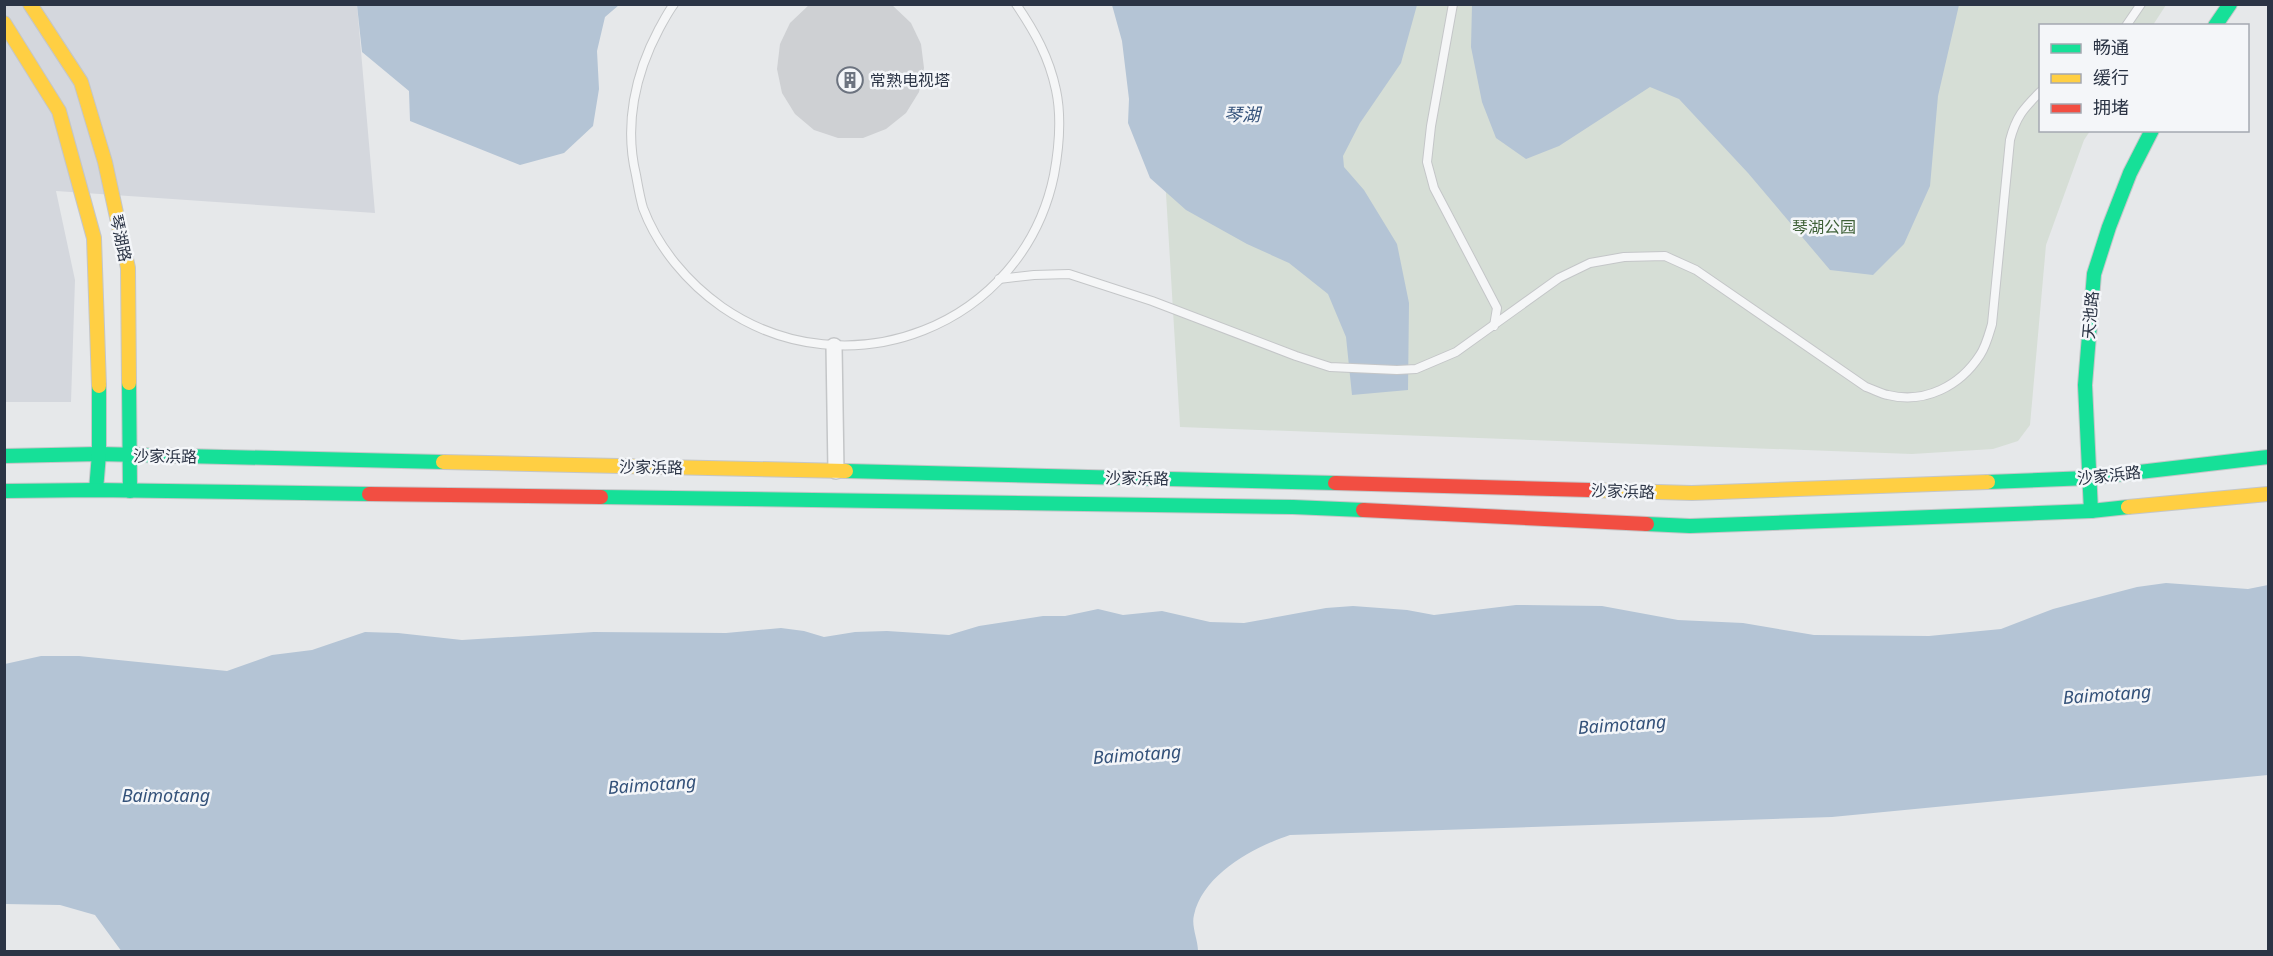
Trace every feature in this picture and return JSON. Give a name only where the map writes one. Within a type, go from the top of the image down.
[{"type":"main road","name":"琴湖路","points":[[30,4],[81,82],[105,162],[128,268],[130,491]]},
{"type":"main road","points":[[2216,24],[2230,4]]},
{"type":"main road","name":"琴湖路","points":[[4,23],[59,111],[94,238],[99,355],[99,454],[96,490]]},
{"type":"main road","name":"天池路","points":[[2091,512],[2085,385],[2094,274],[2130,173],[2151,132]]},
{"type":"main road","name":"沙家浜路","points":[[4,456],[99,454],[1692,493],[2088,478],[2268,457]]},
{"type":"main road","name":"沙家浜路","points":[[4,491],[96,490],[1293,507],[1690,526],[2091,512],[2268,494]]},
{"type":"street","points":[[834,346],[836,471]]},
{"type":"lane","points":[[674,4],[645,55],[632,105],[632,157],[644,208],[667,254],[701,293],[744,322],[793,341],[844,347],[896,341],[944,322],[987,293],[1024,251],[1048,201],[1060,146],[1056,91],[1039,38],[1016,4]]},
{"type":"lane","points":[[1453,4],[1431,126],[1427,162],[1434,188],[1497,308],[1494,326]]},
{"type":"lane","points":[[2127,24],[2141,4]]},
{"type":"lane","points":[[999,279],[1069,274],[1152,301],[1330,367],[1397,370],[1416,369],[1456,352],[1559,278],[1590,263],[1624,257],[1665,256],[1696,270],[1866,387],[1888,395],[1918,397],[1943,390],[1966,374],[1982,353],[1992,324],[2010,140],[2015,121],[2039,93]]},
{"type":"shaded area","points":[[4,5],[357,5],[375,213],[56,191],[75,280],[71,402],[5,402]]},
{"type":"green space","name":"琴湖公园","points":[[1289,5],[2166,5],[2154,24],[2039,24],[2039,132],[2089,132],[2084,140],[2046,245],[2030,425],[2018,441],[1993,449],[1912,454],[1180,427],[1165,177]]},
{"type":"water","points":[[357,5],[619,5],[605,17],[597,51],[599,89],[593,126],[564,153],[520,165],[410,121],[409,91],[362,52]]},
{"type":"water","name":"琴湖","points":[[1112,5],[1417,5],[1401,63],[1360,123],[1343,156],[1344,167],[1364,190],[1397,244],[1409,303],[1408,390],[1352,395],[1346,337],[1328,294],[1289,263],[1247,244],[1186,210],[1150,178],[1128,123],[1129,99],[1122,41]]},
{"type":"water","points":[[1472,5],[1959,5],[1938,96],[1930,186],[1904,244],[1873,275],[1830,270],[1748,173],[1679,99],[1650,87],[1559,146],[1526,159],[1496,138],[1482,102],[1471,47]]},
{"type":"water","name":"Baimotang","points":[[2166,583],[2248,589],[2268,585],[2268,775],[1832,817],[1290,835],[1246,855],[1232,864],[1208,887],[1199,900],[1193,919],[1198,951],[122,952],[95,915],[60,905],[5,904],[5,664],[41,656],[79,656],[227,671],[272,655],[312,650],[365,632],[462,640],[594,632],[726,633],[781,628],[824,637],[855,632],[887,631],[949,635],[979,626],[1043,616],[1065,616],[1098,609],[1123,615],[1162,611],[1210,622],[1244,623],[1326,608],[1353,606],[1407,610],[1434,615],[1516,605],[1602,606],[1678,620],[1743,623],[1814,635],[1929,636],[2001,629],[2053,609],[2137,587]]},
{"type":"building","name":"常熟电视塔","points":[[810,4],[891,4],[911,23],[921,44],[924,68],[919,92],[906,113],[886,129],[863,138],[838,138],[814,130],[795,114],[782,93],[777,69],[780,44],[790,23]]},
{"type":"traffic: fast","points":[[2216,24],[2230,4]]},
{"type":"traffic: fast","points":[[2091,511],[2085,385],[2094,274],[2130,173],[2151,132]]},
{"type":"traffic: fast","points":[[129,383],[130,491]]},
{"type":"traffic: fast","points":[[96,490],[99,454],[99,386]]},
{"type":"traffic: fast","points":[[4,456],[99,454],[443,462]]},
{"type":"traffic: fast","points":[[1988,482],[2088,478],[2268,457]]},
{"type":"traffic: fast","points":[[846,471],[1335,483]]},
{"type":"traffic: fast","points":[[4,491],[369,494]]},
{"type":"traffic: fast","points":[[601,497],[1293,507],[1363,510]]},
{"type":"traffic: fast","points":[[1647,524],[1690,526],[2091,511],[2128,507]]},
{"type":"traffic: slow","points":[[30,4],[81,82],[105,162],[128,268],[129,383]]},
{"type":"traffic: slow","points":[[4,23],[59,111],[94,238],[99,386]]},
{"type":"traffic: slow","points":[[443,462],[846,471]]},
{"type":"traffic: slow","points":[[1589,490],[1692,493],[1988,482]]},
{"type":"traffic: slow","points":[[2128,507],[2268,494]]},
{"type":"traffic: jam","points":[[1335,483],[1589,490]]},
{"type":"traffic: jam","points":[[369,494],[601,497]]},
{"type":"traffic: jam","points":[[1363,510],[1647,524]]},
{"type":"place","name":"常熟电视塔","points":[[850,80]]}]
